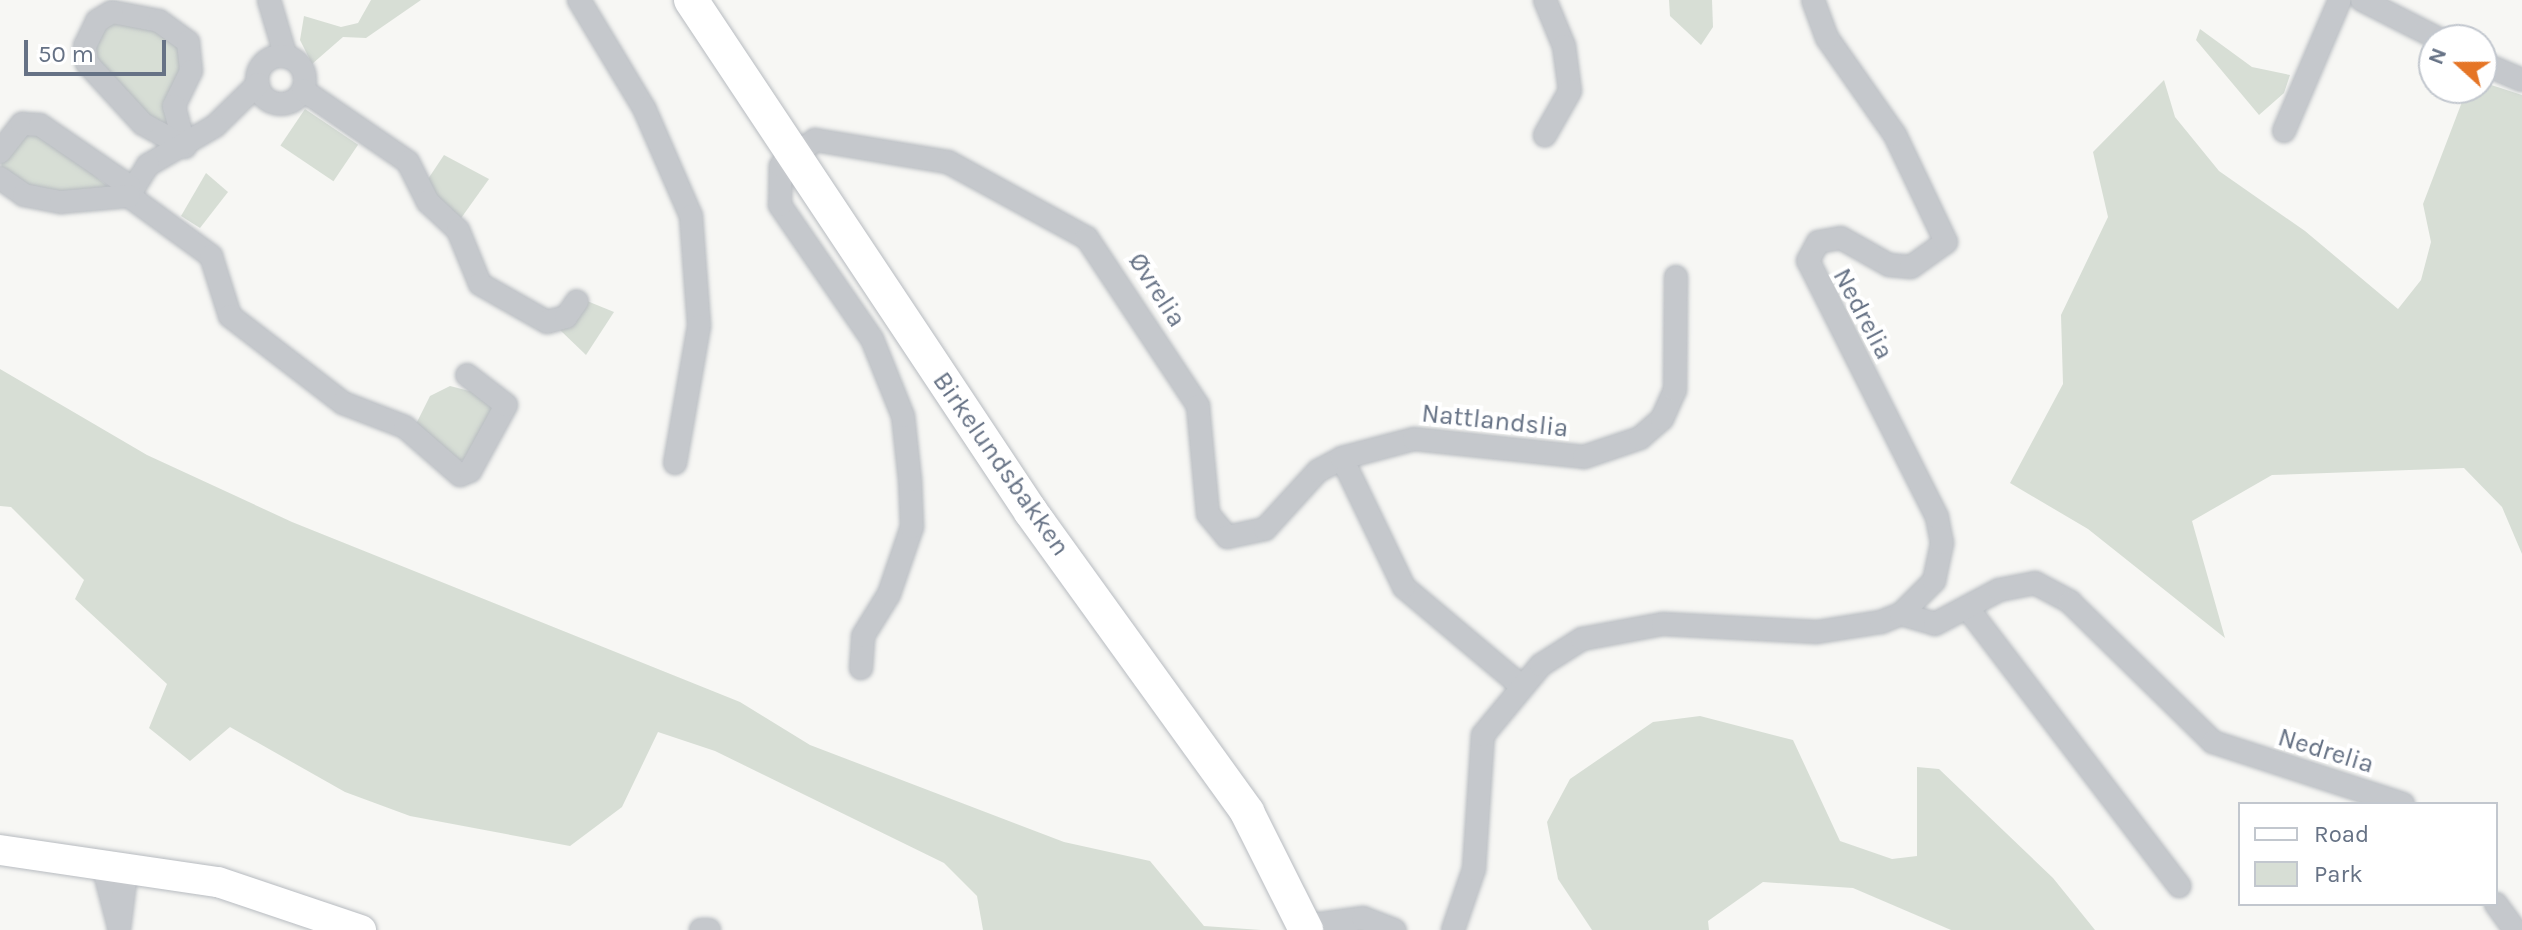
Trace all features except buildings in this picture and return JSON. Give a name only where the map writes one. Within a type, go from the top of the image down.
[{"type":"main road","name":"Birkelundsbakken","points":[[691,0],[790,156],[1247,812],[1305,928]]},
{"type":"street","points":[[269,0],[286,57],[302,69],[303,90]]},
{"type":"street","points":[[579,0],[644,108],[691,216],[699,326],[675,463]]},
{"type":"street","points":[[1545,0],[1564,46],[1570,91],[1545,135]]},
{"type":"street","name":"Nedrelia","points":[[1813,0],[1827,38],[1895,135],[1946,242],[1911,267],[1889,265],[1841,238],[1818,242],[1808,261],[1937,517],[1942,543],[1934,581],[1901,614]]},
{"type":"street","points":[[2284,131],[2340,0]]},
{"type":"street","points":[[2362,0],[2418,28]]},
{"type":"street","points":[[134,12],[188,42],[191,71],[174,106],[185,147],[143,124],[87,63],[85,46],[97,21],[134,12]]},
{"type":"street","points":[[0,178],[24,195],[61,202],[129,191],[148,165],[185,147],[258,84],[265,63],[286,57]]},
{"type":"street","points":[[2498,70],[2522,80]]},
{"type":"street","points":[[258,84],[278,104],[303,90]]},
{"type":"street","points":[[303,90],[408,162],[428,202],[458,230],[480,284],[547,322],[566,317],[577,301]]},
{"type":"street","points":[[0,152],[22,124],[40,125],[211,256],[230,316],[343,403],[405,427],[460,475],[470,471],[506,405],[467,375]]},
{"type":"street","name":"Øvrelia","points":[[790,156],[824,139],[921,155],[964,169],[1087,238],[1198,406],[1208,514],[1227,537],[1265,529],[1318,471],[1342,458]]},
{"type":"street","points":[[790,156],[776,178],[780,205],[851,300],[903,416],[912,527],[889,594],[863,636],[861,668]]},
{"type":"street","name":"Nattlandslia","points":[[1342,458],[1414,439],[1584,457],[1640,438],[1662,419],[1675,390],[1676,277]]},
{"type":"street","points":[[1342,458],[1404,587],[1519,684],[1483,735],[1474,869],[1453,930]]},
{"type":"street","name":"Nedrelia","points":[[1519,684],[1562,651],[1604,633],[1663,624],[1817,632],[1901,614],[1935,624],[1969,610],[2020,581],[2051,589],[2213,742],[2397,802]]},
{"type":"street","points":[[1969,610],[2179,886]]},
{"type":"street","points":[[0,850],[115,864],[218,882],[361,930]]},
{"type":"street","points":[[115,864],[120,928]]},
{"type":"street","points":[[2497,906],[2515,930]]},
{"type":"street","points":[[1305,928],[1363,918],[1395,930]]},
{"type":"street","points":[[701,930],[709,930]]},
{"type":"green space","points":[[371,0],[421,0],[366,38],[343,37],[312,64],[300,40],[304,16],[341,27],[358,23]]},
{"type":"green space","points":[[1669,0],[1712,0],[1713,27],[1701,45],[1670,16]]},
{"type":"green space","points":[[115,20],[139,21],[182,44],[187,67],[171,135],[117,93],[90,45]]},
{"type":"green space","points":[[2200,29],[2252,67],[2290,75],[2284,93],[2259,115],[2196,40]]},
{"type":"green space","points":[[2164,80],[2175,117],[2219,171],[2305,231],[2398,309],[2421,280],[2431,242],[2423,204],[2461,104],[2498,104],[2498,87],[2522,95],[2522,554],[2502,507],[2464,468],[2272,475],[2192,521],[2225,638],[2088,529],[2010,483],[2063,384],[2061,315],[2108,217],[2093,152]]},
{"type":"green space","points":[[305,109],[358,145],[333,181],[280,145]]},
{"type":"green space","points":[[23,131],[41,133],[115,192],[52,195],[19,187],[1,172],[2,157]]},
{"type":"green space","points":[[444,155],[489,179],[459,221],[438,207],[426,182]]},
{"type":"green space","points":[[206,173],[228,192],[200,228],[181,216]]},
{"type":"green space","points":[[570,294],[614,312],[586,355],[560,330]]},
{"type":"green space","points":[[0,369],[147,455],[292,522],[740,702],[810,745],[1064,842],[1150,861],[1204,926],[1261,930],[983,930],[977,896],[944,863],[715,751],[658,732],[622,807],[570,846],[410,816],[345,792],[230,727],[190,761],[149,728],[167,684],[75,599],[84,580],[11,507],[0,506]]},
{"type":"green space","points":[[450,386],[485,395],[494,410],[477,456],[451,463],[416,424],[430,396]]},
{"type":"green space","points":[[1700,716],[1793,740],[1840,841],[1892,859],[1917,856],[1917,767],[1939,769],[2053,878],[2095,930],[1951,930],[1853,888],[1763,882],[1708,921],[1709,930],[1592,930],[1558,879],[1547,822],[1570,779],[1653,722]]}]
